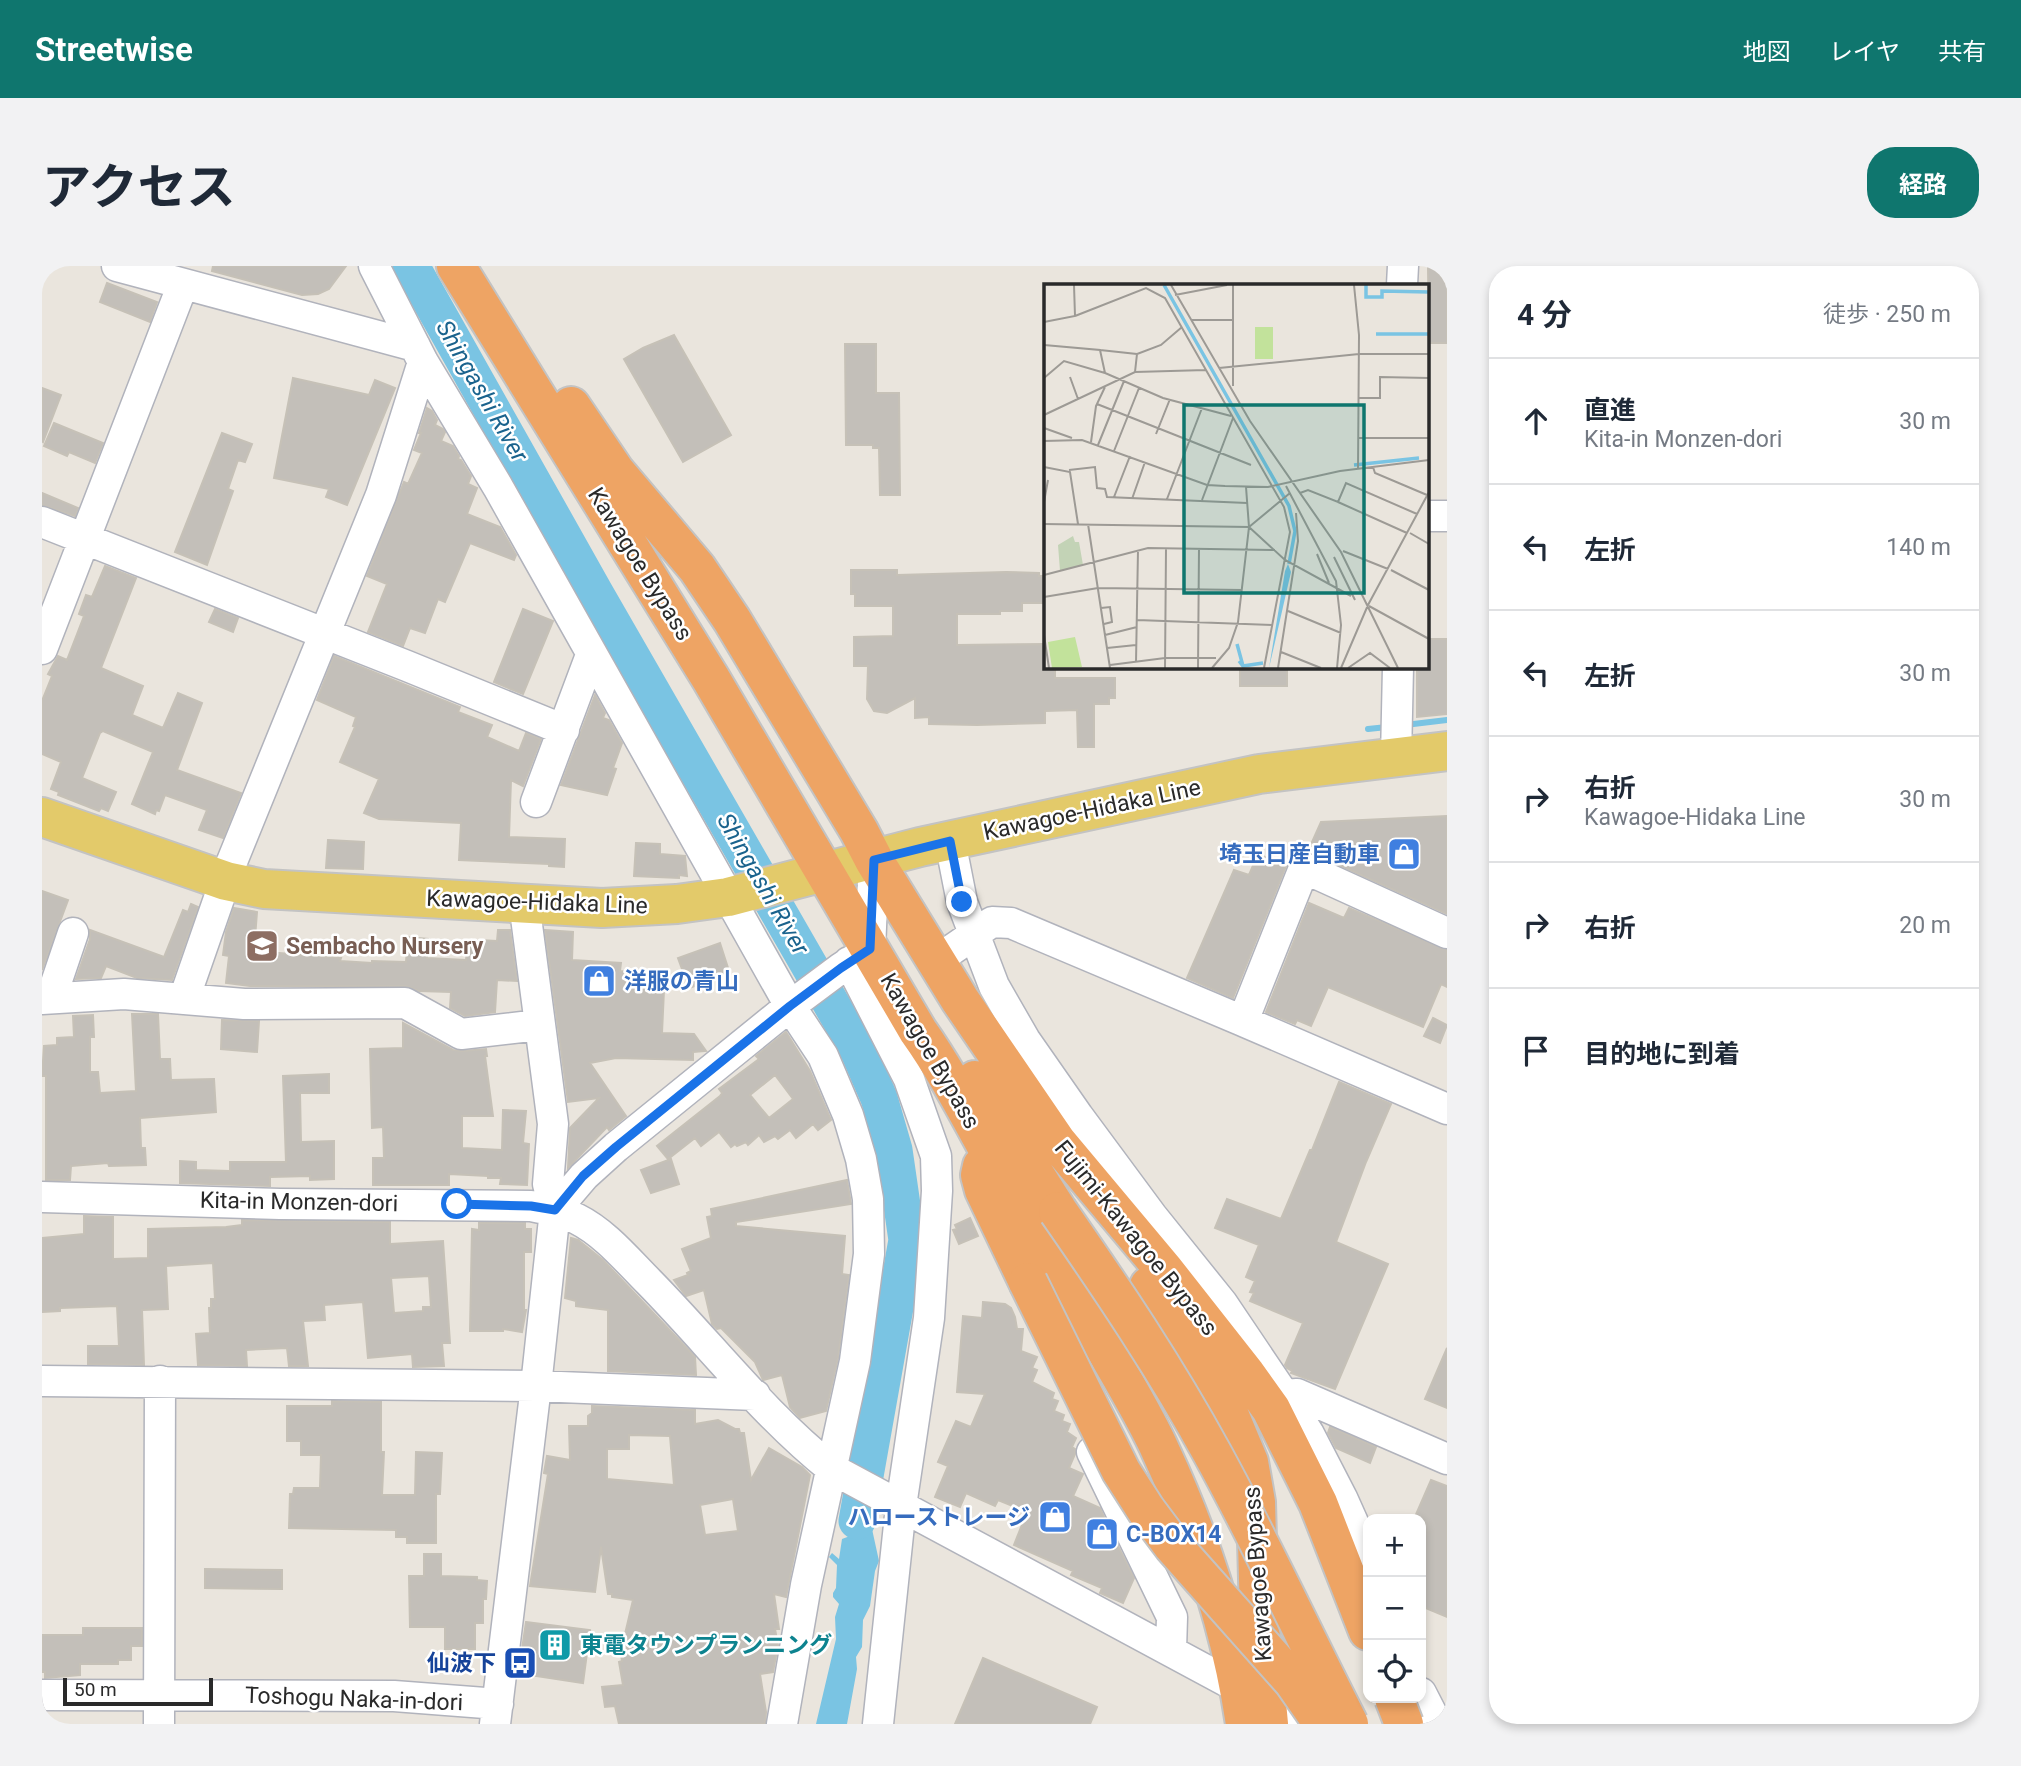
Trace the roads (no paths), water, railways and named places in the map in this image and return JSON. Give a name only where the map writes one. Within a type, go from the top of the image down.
[{"type":"highway","name":"Kawagoe Bypass","points":[[456,266],[711,679],[826,872],[853,960],[918,1031],[943,1066],[987,1150],[1056,1265],[1160,1449],[1186,1509],[1255,1709]]},
{"type":"highway","name":"Kawagoe Bypass","points":[[483,266],[558,387],[615,471],[697,568],[732,620],[874,860]]},
{"type":"highway","name":"Fujimi-Kawagoe Bypass","points":[[874,860],[960,1000],[1057,1142],[1165,1271],[1247,1374],[1271,1409],[1318,1503],[1363,1617]]},
{"type":"highway","points":[[874,860],[880,909],[896,947],[958,1054],[1059,1211]]},
{"type":"highway","name":"Fujimi-Kawagoe Bypass","points":[[943,1066],[1059,1211],[1115,1293],[1195,1422],[1349,1724]]},
{"type":"highway","name":"Kawagoe Bypass","points":[[1057,1142],[1225,1404],[1249,1462],[1256,1502],[1259,1617],[1255,1709]]},
{"type":"highway","points":[[987,1150],[979,1175],[980,1181],[1110,1448],[1146,1510],[1173,1546],[1293,1681],[1323,1724]]},
{"type":"highway","points":[[1398,1703],[1404,1724]]},
{"type":"main road","name":"Kawagoe-Hidaka Line","points":[[42,817],[226,881],[264,889],[603,908],[677,904],[735,896],[789,880],[950,841],[1259,774],[1447,751]]},
{"type":"street","points":[[117,266],[419,354]]},
{"type":"street","points":[[374,266],[419,354],[498,487],[591,655],[797,1001],[833,1076],[861,1159],[868,1199],[869,1254],[855,1360],[836,1471],[806,1585],[782,1724]]},
{"type":"street","points":[[1402,284],[1403,266]]},
{"type":"street","points":[[42,649],[183,284]]},
{"type":"street","points":[[184,999],[226,881],[381,495],[419,354]]},
{"type":"street","points":[[42,522],[564,730]]},
{"type":"street","points":[[536,802],[591,655]]},
{"type":"street","points":[[1396,758],[1398,668]]},
{"type":"street","points":[[950,841],[962,902],[973,935],[994,986],[1025,1040],[1144,1206],[1222,1303],[1284,1395],[1309,1434],[1363,1545]]},
{"type":"street","points":[[874,860],[853,960],[909,1079],[936,1156],[937,1191],[929,1318],[897,1504],[878,1724]]},
{"type":"street","points":[[1243,1021],[1304,868],[1447,933]]},
{"type":"street","points":[[497,1714],[555,1210],[548,1184],[553,1124],[524,902]]},
{"type":"street","points":[[937,960],[992,922],[1011,923],[1447,1109]]},
{"type":"street","points":[[73,933],[47,998],[124,994],[244,1004],[405,1003],[461,1034],[539,1025]]},
{"type":"street","points":[[555,1210],[583,1176],[616,1147],[797,1001],[853,960]]},
{"type":"street","points":[[936,1156],[963,1186],[1172,1617],[1171,1650]]},
{"type":"street","name":"Kita-in Monzen-dori","points":[[42,1197],[280,1204],[531,1206],[555,1210],[579,1220],[607,1240],[673,1306],[796,1438],[836,1471],[1171,1650],[1255,1709],[1306,1724]]},
{"type":"street","points":[[42,1381],[536,1387],[755,1395]]},
{"type":"street","points":[[159,1710],[160,1381]]},
{"type":"street","points":[[1284,1395],[1297,1394],[1447,1459]]},
{"type":"street","name":"Toshogu Naka-in-dori","points":[[42,1695],[159,1710],[394,1696],[497,1714]]},
{"type":"street","points":[[1384,1724],[1394,1703]]},
{"type":"street","points":[[1426,1703],[1437,1724]]},
{"type":"water","points":[[856,1500],[872,1507],[872,1529],[879,1561],[870,1606],[863,1620],[862,1647],[856,1657],[857,1669],[847,1724],[816,1724],[836,1639],[835,1617],[839,1604],[833,1597],[837,1565],[829,1557],[832,1553],[839,1559],[842,1539],[850,1536]]},
{"type":"waterway","name":"Shingashi River","points":[[411,266],[859,1052],[879,1098],[894,1150],[907,1240],[857,1521]]},
{"type":"waterway","points":[[1405,725],[1447,720]]},
{"type":"waterway","points":[[1368,729],[1387,727]]},
{"type":"place","name":"埼玉日産自動車","points":[[1404,854]]},
{"type":"place","name":"Sembacho Nursery","points":[[262,946]]},
{"type":"place","name":"洋服の青山","points":[[599,981]]},
{"type":"place","name":"ハローストレージ","points":[[1055,1517]]},
{"type":"place","name":"C-BOX14","points":[[1102,1534]]},
{"type":"place","name":"東電タウンプランニング","points":[[555,1645]]},
{"type":"place","name":"仙波下","points":[[520,1663]]}]
